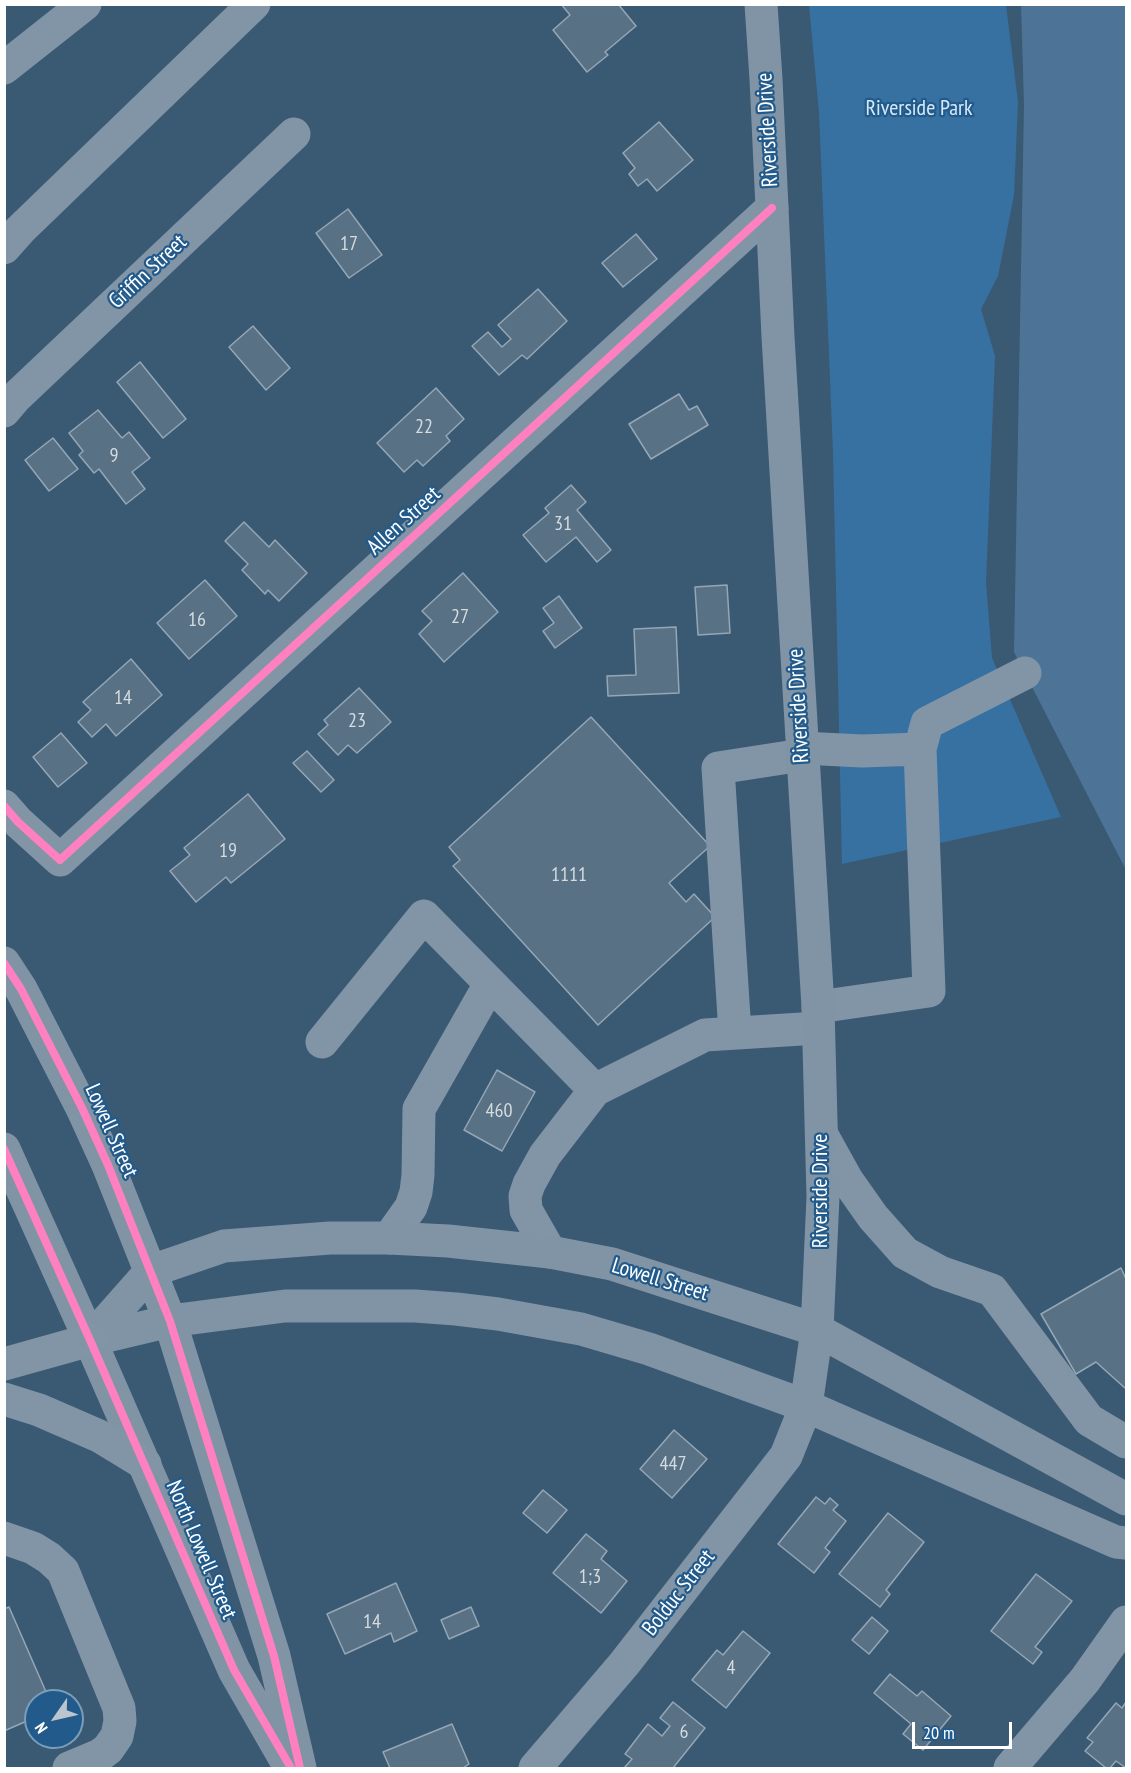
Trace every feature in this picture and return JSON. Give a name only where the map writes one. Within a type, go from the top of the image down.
[{"type":"highway","points":[[4,68],[85,4]]},
{"type":"highway","points":[[4,248],[254,4]]},
{"type":"highway","points":[[4,1364],[90,1340]]},
{"type":"highway","points":[[4,1399],[39,1410],[99,1436],[145,1464]]},
{"type":"main road","name":"Riverside Drive","points":[[761,4],[818,1017],[824,1197],[817,1330],[806,1406]]},
{"type":"main road","name":"Lowell Street","points":[[4,963],[32,1010],[82,1108],[108,1165],[170,1321]]},
{"type":"main road","points":[[4,1149],[90,1340],[170,1321],[285,1306],[415,1306],[498,1314],[580,1329],[649,1349],[806,1406],[1116,1542],[1126,1544]]},
{"type":"main road","name":"Lowell Street","points":[[90,1340],[151,1271],[224,1246],[330,1238],[389,1238],[448,1241],[550,1252],[612,1264],[817,1330],[1126,1499]]},
{"type":"main road","name":"North Lowell Street","points":[[170,1321],[274,1656],[300,1768]]},
{"type":"main road","name":"North Lowell Street","points":[[90,1340],[234,1670],[291,1768]]},
{"type":"street","name":"Griffin Street","points":[[4,411],[15,398],[294,134]]},
{"type":"street","name":"Allen Street","points":[[4,806],[60,860],[772,208]]},
{"type":"street","points":[[550,1252],[526,1210],[525,1196],[544,1155],[594,1090],[705,1035],[735,1033],[818,1017],[929,991],[920,749],[927,723],[1025,673]]},
{"type":"street","points":[[735,1033],[718,768],[802,751],[920,749]]},
{"type":"street","points":[[322,1042],[424,916],[594,1090]]},
{"type":"street","points":[[389,1238],[411,1207],[416,1192],[419,1108],[490,984]]},
{"type":"street","points":[[822,1135],[847,1180],[873,1217],[905,1253],[940,1272],[992,1290],[1089,1420],[1126,1442]]},
{"type":"street","name":"Bolduc Street","points":[[535,1768],[624,1664],[786,1456],[806,1406]]},
{"type":"street","points":[[8,1541],[33,1548],[50,1558],[63,1571],[120,1708],[117,1736],[108,1749],[100,1755],[69,1768]]},
{"type":"street","points":[[1011,1768],[1085,1680],[1126,1622]]},
{"type":"green space","name":"Riverside Park","points":[[809,5],[1006,5],[1018,102],[1014,195],[998,276],[981,309],[995,356],[986,583],[992,658],[1061,817],[842,864],[833,452],[819,112]]},
{"type":"shaded area","points":[[1021,5],[1126,5],[1126,870],[1014,652],[1024,105]]},
{"type":"building","points":[[561,4],[618,4],[636,26],[605,52],[608,55],[587,72],[553,30],[570,15]]},
{"type":"building","points":[[659,122],[693,160],[657,191],[647,179],[638,186],[629,174],[635,168],[623,153]]},
{"type":"building","points":[[348,209],[382,255],[349,278],[316,233]]},
{"type":"building","points":[[636,234],[657,259],[623,287],[602,263]]},
{"type":"building","points":[[538,289],[567,321],[527,359],[522,355],[499,375],[472,346],[488,332],[502,347],[511,339],[498,325]]},
{"type":"building","points":[[253,326],[290,368],[266,390],[229,347]]},
{"type":"building","points":[[140,362],[186,419],[163,438],[117,382]]},
{"type":"building","points":[[436,388],[464,419],[446,436],[450,441],[423,466],[417,460],[404,472],[377,443]]},
{"type":"building","points":[[679,394],[689,410],[697,406],[708,425],[651,459],[629,424]]},
{"type":"building","points":[[98,410],[122,438],[129,432],[150,458],[132,472],[145,489],[126,504],[99,469],[94,473],[79,455],[83,451],[69,433]]},
{"type":"building","points":[[53,438],[78,469],[49,491],[25,460]]},
{"type":"building","points":[[571,485],[586,502],[577,510],[611,550],[597,562],[576,537],[546,562],[523,535],[549,513],[545,508]]},
{"type":"building","points":[[244,522],[269,547],[275,540],[307,573],[279,601],[268,590],[265,594],[242,570],[248,564],[225,541]]},
{"type":"building","points":[[463,573],[498,612],[444,662],[419,634],[432,621],[422,611]]},
{"type":"building","points":[[205,580],[237,616],[189,659],[157,623]]},
{"type":"building","points":[[727,585],[730,633],[698,635],[695,587]]},
{"type":"building","points":[[559,596],[582,628],[555,648],[543,631],[554,623],[543,608]]},
{"type":"building","points":[[676,627],[679,693],[608,696],[607,676],[636,675],[634,629]]},
{"type":"building","points":[[131,659],[162,695],[116,736],[106,724],[92,737],[78,722],[91,710],[83,702]]},
{"type":"building","points":[[359,688],[391,722],[357,753],[348,745],[338,755],[318,734],[328,725],[324,720]]},
{"type":"building","points":[[591,717],[710,846],[669,883],[686,902],[694,894],[715,917],[598,1025],[453,866],[460,860],[449,847]]},
{"type":"building","points":[[61,733],[87,763],[58,787],[33,757]]},
{"type":"building","points":[[307,751],[334,780],[321,792],[293,763]]},
{"type":"building","points":[[248,794],[285,839],[231,883],[226,877],[196,902],[170,871],[190,855],[184,848]]},
{"type":"building","points":[[497,1070],[535,1092],[502,1151],[464,1130]]},
{"type":"building","points":[[1121,1268],[1126,1279],[1126,1389],[1096,1362],[1076,1374],[1041,1314]]},
{"type":"building","points":[[674,1430],[707,1459],[672,1498],[640,1469]]},
{"type":"building","points":[[543,1490],[567,1510],[547,1533],[523,1513]]},
{"type":"building","points":[[816,1497],[825,1504],[830,1498],[838,1505],[833,1510],[846,1521],[825,1548],[830,1552],[814,1573],[778,1544]]},
{"type":"building","points":[[888,1513],[924,1542],[886,1590],[890,1594],[880,1607],[839,1574]]},
{"type":"building","points":[[586,1534],[607,1551],[601,1559],[627,1581],[601,1613],[553,1573]]},
{"type":"building","points":[[1036,1574],[1072,1601],[1035,1647],[1042,1652],[1033,1664],[991,1631]]},
{"type":"building","points":[[396,1583],[417,1631],[394,1642],[391,1633],[345,1654],[327,1614]]},
{"type":"building","points":[[9,1607],[45,1689],[24,1689],[24,1722],[4,1731],[4,1609]]},
{"type":"building","points":[[471,1607],[479,1626],[449,1639],[441,1620]]},
{"type":"building","points":[[872,1617],[888,1631],[869,1654],[852,1640]]},
{"type":"building","points":[[743,1631],[770,1653],[726,1708],[692,1680],[717,1650],[723,1655]]},
{"type":"building","points":[[890,1674],[917,1696],[922,1691],[951,1716],[923,1750],[903,1734],[911,1724],[874,1693]]},
{"type":"building","points":[[673,1702],[705,1728],[673,1768],[624,1768],[632,1759],[625,1754],[648,1724],[662,1736],[670,1726],[660,1718]]},
{"type":"building","points":[[1126,1702],[1126,1768],[1116,1761],[1110,1768],[1106,1768],[1085,1751],[1093,1742],[1087,1738],[1116,1703],[1122,1708]]},
{"type":"building","points":[[452,1724],[469,1764],[463,1768],[390,1768],[383,1752]]},
{"type":"cycle path","points":[[4,806],[60,860],[772,208]]},
{"type":"cycle path","points":[[4,963],[21,989],[82,1108],[108,1165],[170,1321],[274,1656],[300,1768]]},
{"type":"cycle path","points":[[4,1149],[234,1670],[291,1768]]}]
